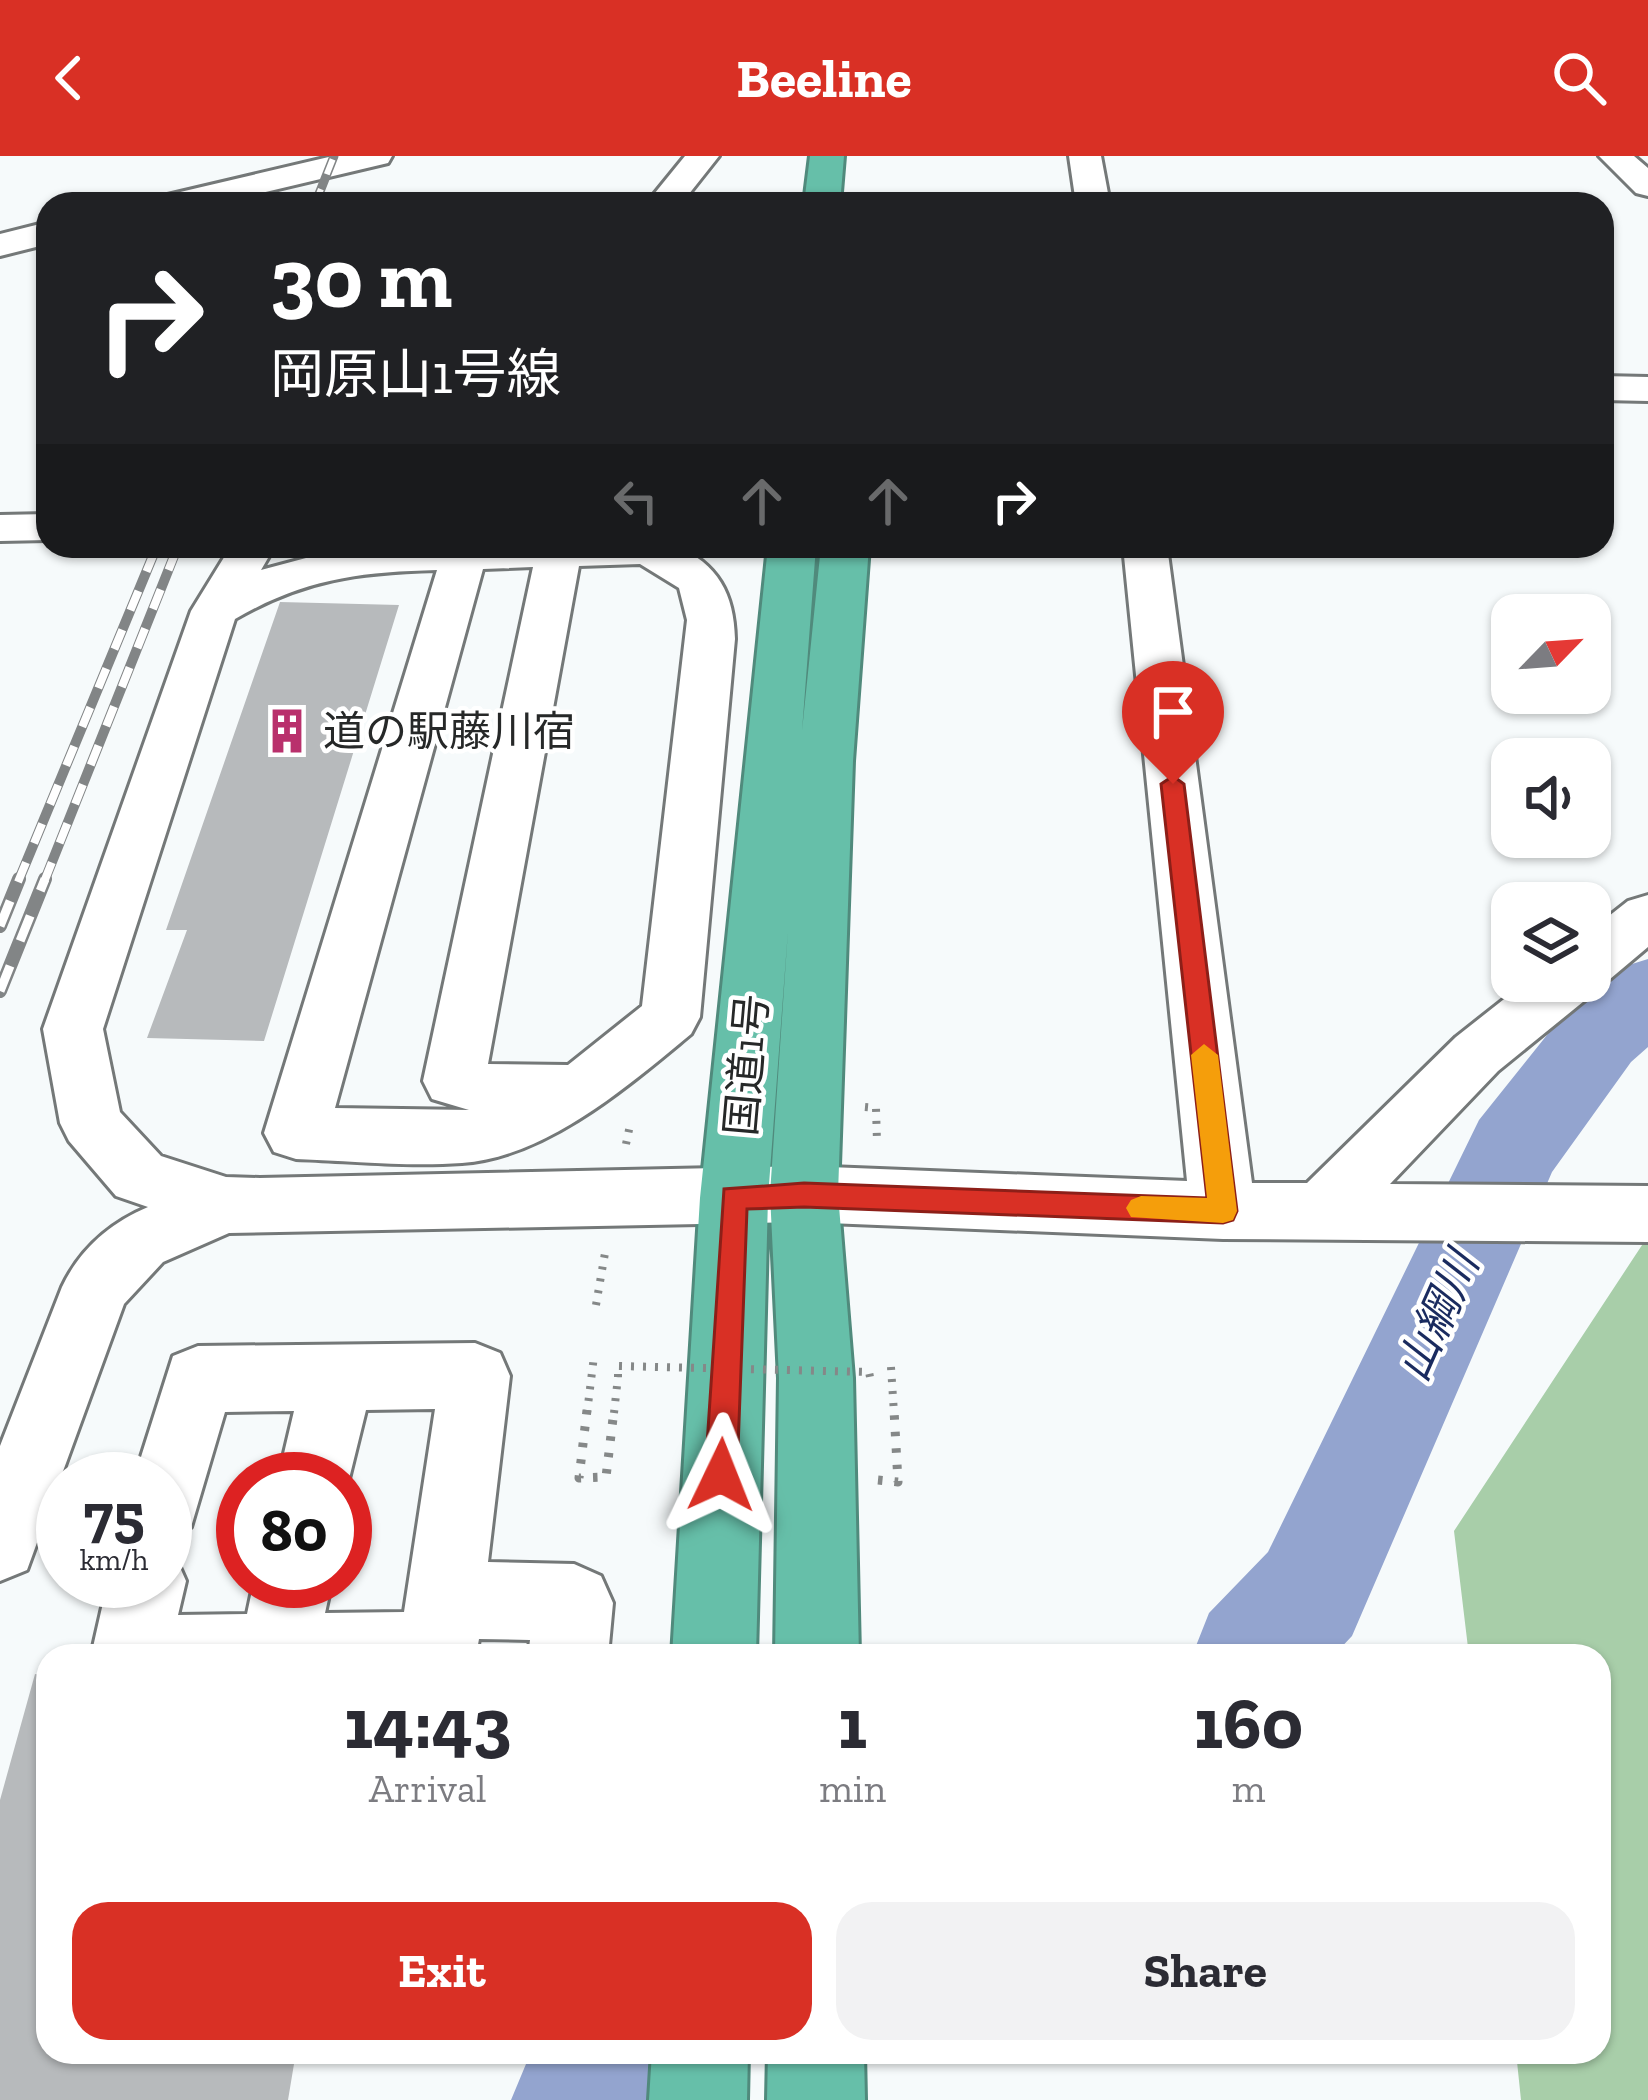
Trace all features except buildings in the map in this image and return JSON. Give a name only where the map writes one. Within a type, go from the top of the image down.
[{"type":"highway","points":[[823,192],[827,156]]},
{"type":"highway","name":"国道1号","points":[[792,558],[769,1196],[816,1378],[817,1644]]},
{"type":"highway","name":"国道1号","points":[[715,1644],[826,761],[844,558]]},
{"type":"highway","points":[[698,2100],[700,2064]]},
{"type":"highway","points":[[815,2100],[816,2064]]},
{"type":"street","points":[[222,192],[376,156]]},
{"type":"street","points":[[673,192],[703,156]]},
{"type":"street","points":[[1085,156],[1092,192]]},
{"type":"street","points":[[1616,156],[1648,186]]},
{"type":"street","points":[[0,245],[36,236]]},
{"type":"street","points":[[1614,388],[1648,389]]},
{"type":"street","points":[[0,529],[36,528]]},
{"type":"street","points":[[246,558],[214,611],[73,1029],[91,1123],[139,1177],[226,1205],[769,1196],[1240,1211],[1648,1214]]},
{"type":"street","points":[[214,611],[260,585],[336,562],[421,558]]},
{"type":"street","points":[[463,558],[296,1133],[466,1137],[514,1122],[581,1090],[670,1017],[712,602],[695,576],[665,558]]},
{"type":"street","points":[[558,558],[454,1081],[500,1093],[581,1090]]},
{"type":"street","points":[[574,558],[640,566],[663,578],[676,593],[683,618],[645,902]]},
{"type":"street","points":[[1147,558],[1240,1211]]},
{"type":"street","points":[[1611,946],[1648,916]]},
{"type":"street","points":[[1321,1212],[1477,1054],[1542,1002]]},
{"type":"street","points":[[28,1504],[96,1287],[139,1241],[226,1205]]},
{"type":"street","points":[[178,1452],[198,1379],[475,1376],[440,1635]]},
{"type":"street","points":[[322,1452],[338,1377]]},
{"type":"street","points":[[197,1644],[282,1630],[440,1635],[574,1604],[569,1644]]},
{"type":"street","points":[[133,1644],[141,1608]]},
{"type":"path","points":[[594,1356],[580,1478],[606,1477],[618,1366],[869,1372],[871,1382]]},
{"type":"green space","points":[[1648,1236],[1648,2100],[1521,2100],[1517,2064],[1611,2064],[1611,1644],[1468,1644],[1454,1531]]},
{"type":"waterway","name":"山綱川","points":[[1263,1644],[1310,1594],[1513,1149],[1599,1036],[1648,994]]},
{"type":"waterway","name":"山綱川","points":[[582,2100],[636,2064]]},
{"type":"railway","points":[[320,192],[334,156]]},
{"type":"railway","points":[[18,882],[152,558]]},
{"type":"railway","points":[[44,882],[173,558]]},
{"type":"railway","points":[[0,926],[19,879]]},
{"type":"railway","points":[[0,991],[45,879]]},
{"type":"slow traffic","points":[[1141,1208],[1223,1211],[1204,1055]]},
{"type":"place","name":"道の駅藤川宿","points":[[287,731]]},
{"type":"route","points":[[721,1475],[734,1198],[804,1195],[1223,1211],[1173,784]]}]
